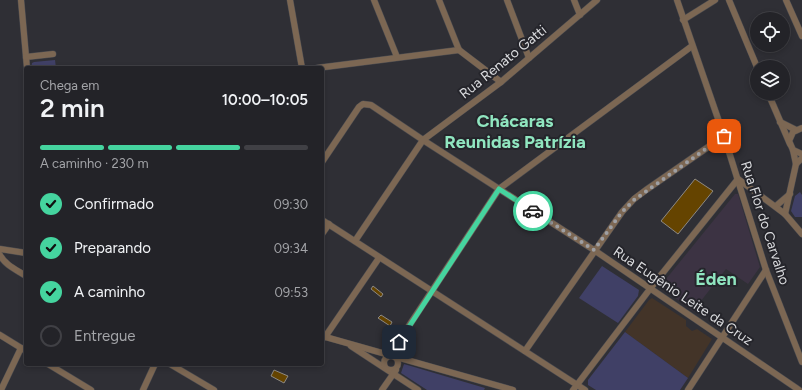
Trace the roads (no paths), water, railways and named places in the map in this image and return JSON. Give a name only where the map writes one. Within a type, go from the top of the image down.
[{"type":"street","points":[[21,0],[27,66]]},
{"type":"street","points":[[290,0],[302,66]]},
{"type":"street","points":[[374,0],[397,58]]},
{"type":"street","points":[[439,0],[459,50],[501,82]]},
{"type":"street","points":[[507,0],[529,58]]},
{"type":"street","points":[[574,0],[580,15]]},
{"type":"street","name":"Rua Renato Gatti","points":[[355,241],[423,140],[501,82],[597,0]]},
{"type":"street","name":"Rua Flor do Carvalho","points":[[676,0],[724,136],[766,270],[802,362]]},
{"type":"street","points":[[683,20],[715,0]]},
{"type":"street","points":[[729,0],[754,60]]},
{"type":"street","points":[[786,0],[802,36]]},
{"type":"street","points":[[382,390],[394,374],[393,359],[399,342],[499,189],[692,46]]},
{"type":"street","points":[[324,67],[459,50]]},
{"type":"street","points":[[26,57],[53,54]]},
{"type":"street","points":[[771,100],[791,147],[796,164],[785,214]]},
{"type":"street","name":"Rua Eugênio Leite da Cruz","points":[[324,159],[359,107],[363,104],[371,105],[594,250],[801,390]]},
{"type":"street","points":[[780,122],[800,128],[790,138],[791,147]]},
{"type":"street","points":[[525,351],[594,250],[622,212],[634,200],[724,136]]},
{"type":"street","points":[[791,147],[802,154]]},
{"type":"street","points":[[796,164],[802,158]]},
{"type":"street","points":[[575,387],[650,289],[738,179],[776,206],[800,226],[802,234]]},
{"type":"street","points":[[776,206],[790,194]]},
{"type":"street","points":[[324,221],[525,351],[575,387],[585,390]]},
{"type":"street","points":[[324,231],[329,224]]},
{"type":"street","points":[[0,249],[24,253]]},
{"type":"street","points":[[0,255],[2,260],[24,275]]},
{"type":"street","points":[[324,335],[380,258]]},
{"type":"street","points":[[688,390],[766,270]]},
{"type":"street","points":[[0,335],[24,349],[1,390]]},
{"type":"street","points":[[324,336],[393,359],[513,390]]},
{"type":"street","points":[[345,342],[418,390]]},
{"type":"street","points":[[387,369],[394,369],[393,359],[399,342]]},
{"type":"street","points":[[387,369],[384,366],[384,362],[393,359]]},
{"type":"street","points":[[51,366],[92,390]]},
{"type":"street","points":[[143,390],[154,366]]},
{"type":"street","points":[[173,366],[214,390]]},
{"type":"district","name":"Chácaras Reunidas Patrízia","points":[[515,131]]},
{"type":"district","name":"Éden","points":[[716,279]]}]
